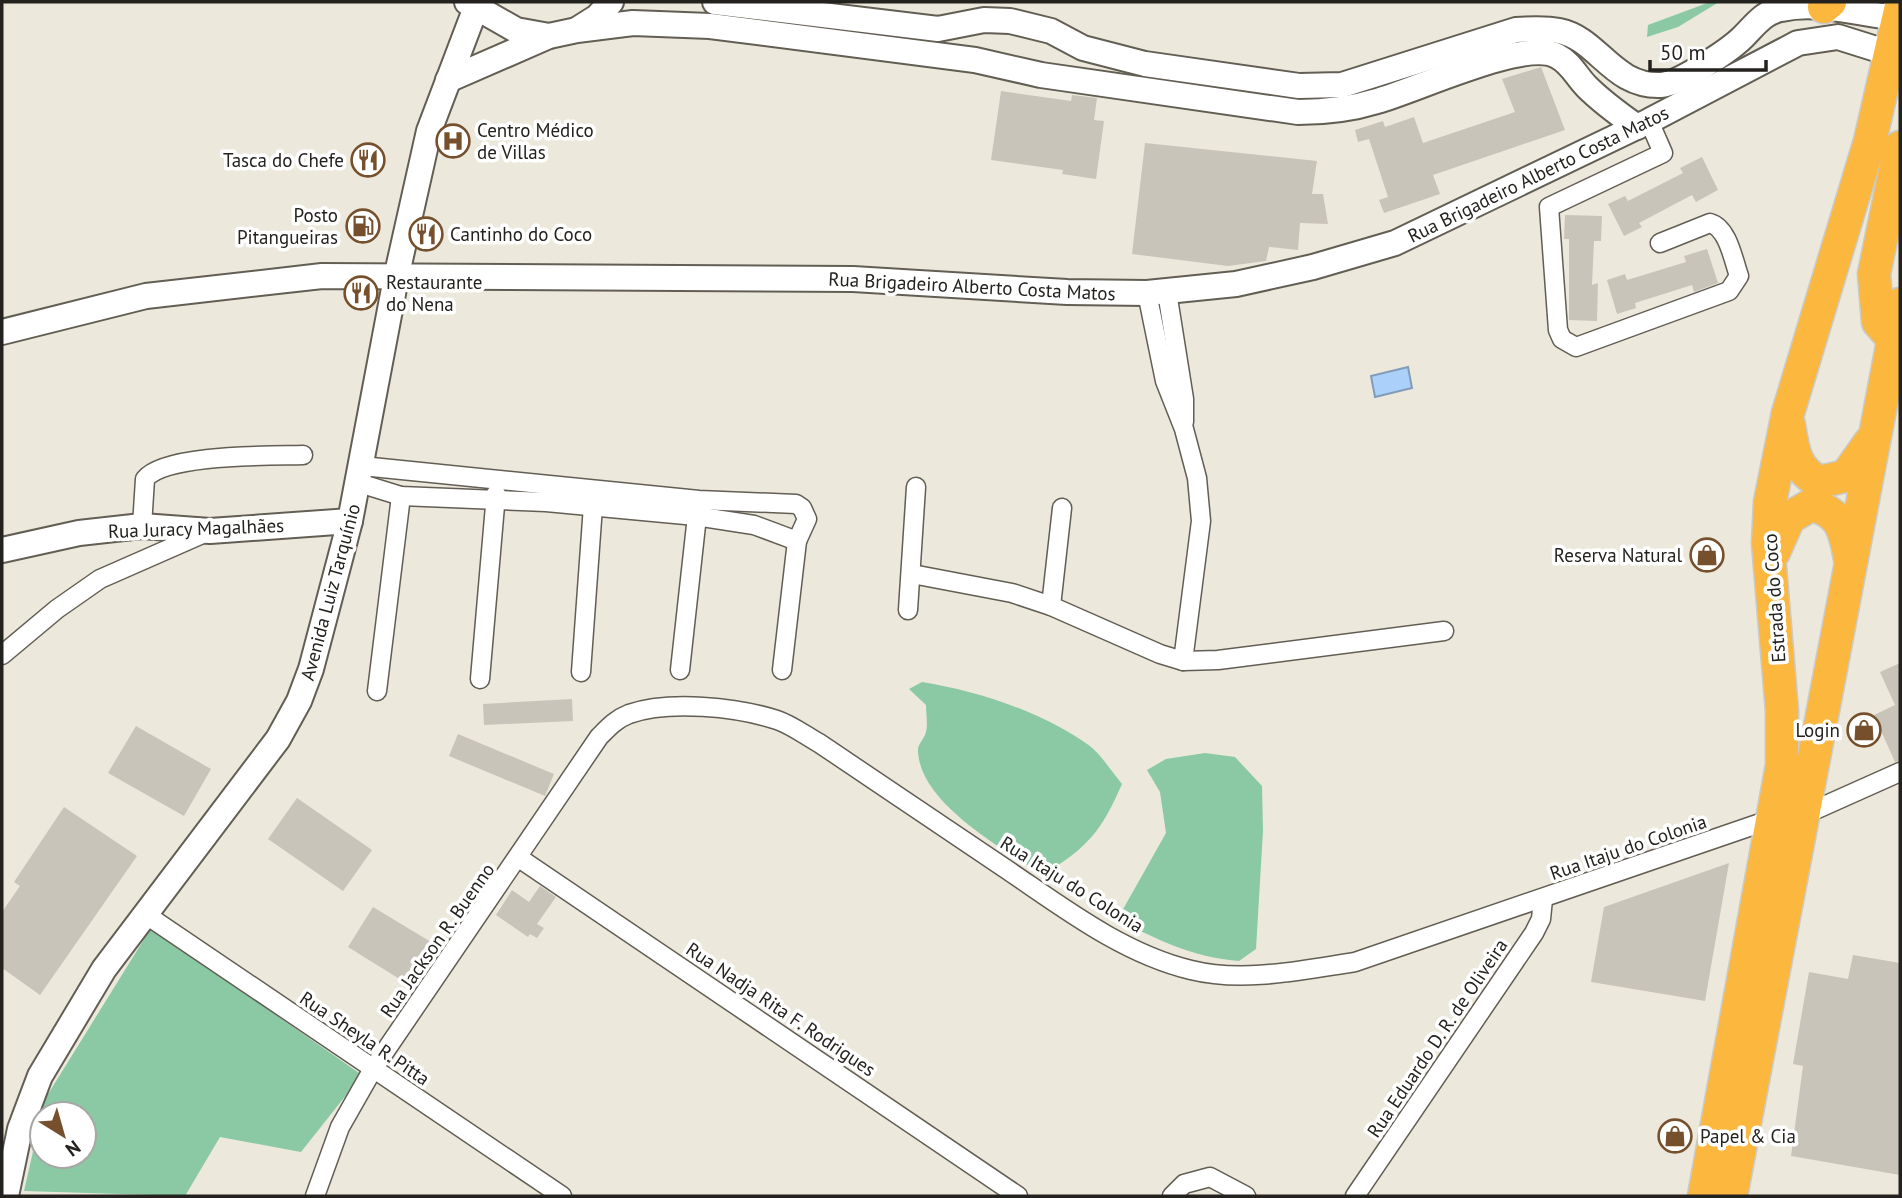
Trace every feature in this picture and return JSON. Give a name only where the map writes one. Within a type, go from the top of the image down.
[{"type":"highway","name":"Estrada do Coco","points":[[1704,1196],[1782,765],[1782,711],[1770,561],[1770,502],[1788,413],[1870,141],[1900,16]]},
{"type":"highway","points":[[1893,339],[1878,323],[1874,274],[1900,147]]},
{"type":"highway","points":[[1731,1196],[1806,814],[1874,433],[1900,304]]},
{"type":"highway","points":[[1788,413],[1798,465],[1804,474],[1819,482],[1846,476],[1874,433]]},
{"type":"highway","points":[[1770,561],[1789,518],[1811,505],[1831,512],[1840,521],[1852,567]]},
{"type":"street","points":[[577,30],[597,17],[611,2]]},
{"type":"street","points":[[715,2],[938,29],[984,20],[1010,21],[1051,31],[1083,48],[1145,64],[1298,86],[1342,85],[1516,30],[1541,29],[1562,31],[1631,80],[1647,86],[1666,85],[1730,48],[1768,14],[1790,8],[1827,4],[1900,16]]},
{"type":"street","points":[[483,7],[516,30],[549,36]]},
{"type":"street","name":"Avenida Luiz Tarquínio","points":[[6,1196],[20,1129],[40,1076],[104,969],[278,739],[299,701],[311,669],[350,521],[396,278],[429,131],[448,80],[483,7]]},
{"type":"street","points":[[1790,8],[1804,26],[1798,43]]},
{"type":"street","points":[[975,60],[971,45],[972,33],[984,20]]},
{"type":"street","points":[[448,80],[549,36],[633,23],[710,26],[975,60],[1041,75],[1298,112],[1329,112],[1378,101],[1498,59],[1536,52],[1556,54],[1571,66],[1585,85],[1598,118],[1600,143]]},
{"type":"street","points":[[1041,75],[1050,68],[1054,55],[1051,31]]},
{"type":"street","name":"Rua Brigadeiro Alberto Costa Matos","points":[[2,332],[93,307],[170,293],[322,276],[853,279],[1067,292],[1157,293],[1236,284],[1313,267],[1395,243],[1643,124],[1798,43],[1839,37],[1892,54]]},
{"type":"street","points":[[1585,85],[1643,124],[1663,153],[1549,207],[1558,330],[1562,339],[1576,347],[1729,291],[1735,285],[1739,276],[1723,231],[1716,225],[1710,223],[1660,243]]},
{"type":"street","points":[[1157,293],[1165,381],[1184,429],[1197,478],[1201,521],[1184,661]]},
{"type":"street","points":[[142,526],[145,480],[156,468],[222,457],[303,455]]},
{"type":"street","points":[[429,498],[436,473]]},
{"type":"street","points":[[360,475],[436,473],[546,484],[697,508],[797,541]]},
{"type":"street","points":[[360,475],[401,496],[495,503],[546,502],[593,506],[697,508],[796,504],[802,508],[807,519],[797,541],[782,670]]},
{"type":"street","points":[[480,678],[498,479]]},
{"type":"street","points":[[546,484],[546,502]]},
{"type":"street","points":[[908,610],[916,487]]},
{"type":"street","points":[[377,691],[401,496]]},
{"type":"street","points":[[581,672],[593,506]]},
{"type":"street","points":[[680,670],[697,508]]},
{"type":"street","points":[[1051,606],[1062,508]]},
{"type":"street","name":"Rua Juracy Magalhães","points":[[2,550],[79,533],[142,526],[210,531],[350,521]]},
{"type":"street","points":[[2,655],[57,609],[100,579],[210,531]]},
{"type":"street","points":[[912,574],[1012,593],[1051,606],[1160,654],[1184,661],[1218,660],[1444,631]]},
{"type":"street","name":"Rua Itaju do Colonia","points":[[519,858],[599,737],[613,723],[646,710],[696,707],[740,710],[780,721],[830,751],[1084,922],[1145,954],[1192,971],[1234,975],[1296,971],[1354,962],[1772,820]]},
{"type":"street","points":[[1806,814],[1900,772]]},
{"type":"street","name":"Rua Jackson R. Buenno","points":[[315,1196],[340,1127],[373,1069],[519,858]]},
{"type":"street","name":"Rua Nadja Rita F. Rodrigues","points":[[519,858],[1018,1196]]},
{"type":"street","name":"Rua Eduardo D. R. de Oliveira","points":[[1355,1196],[1534,933],[1541,919],[1543,899]]},
{"type":"street","name":"Rua Sheyla R. Pitta","points":[[145,914],[562,1196]]},
{"type":"street","points":[[1172,1196],[1184,1184],[1210,1177],[1246,1196]]},
{"type":"green space","points":[[1710,2],[1719,2],[1678,27],[1647,37],[1648,25]]},
{"type":"green space","points":[[922,682],[987,697],[1031,713],[1090,746],[1122,784],[1107,815],[1092,837],[1071,856],[1043,875],[987,838],[948,807],[933,790],[923,771],[918,752],[927,729],[926,705],[909,689]]},
{"type":"green space","points":[[1205,753],[1235,757],[1262,786],[1263,831],[1256,949],[1239,961],[1190,951],[1117,920],[1166,833],[1160,792],[1147,770],[1166,759]]},
{"type":"green space","points":[[151,928],[362,1075],[301,1152],[220,1137],[185,1196],[24,1191],[29,1170],[98,1170],[98,1100],[45,1100]]},
{"type":"water","points":[[1408,367],[1412,388],[1375,397],[1371,376]]},
{"type":"building","points":[[1541,67],[1565,130],[1433,175],[1440,194],[1384,213],[1379,200],[1388,197],[1369,139],[1358,142],[1355,130],[1383,121],[1385,127],[1414,117],[1423,143],[1515,112],[1502,79]]},
{"type":"building","points":[[1001,91],[1071,101],[1072,95],[1097,98],[1094,120],[1104,121],[1096,179],[1062,174],[1063,170],[991,160]]},
{"type":"building","points":[[1145,143],[1317,161],[1312,194],[1323,194],[1328,224],[1300,223],[1298,250],[1269,247],[1266,261],[1228,266],[1132,254]]},
{"type":"building","points":[[1702,157],[1718,190],[1696,202],[1692,195],[1639,223],[1642,227],[1624,236],[1608,204],[1625,196],[1628,201],[1683,173],[1680,168]]},
{"type":"building","points":[[1565,215],[1602,216],[1601,241],[1594,241],[1592,285],[1598,283],[1597,321],[1569,320],[1569,239],[1564,239]]},
{"type":"building","points":[[1707,249],[1718,283],[1694,292],[1692,285],[1635,303],[1636,308],[1617,314],[1607,280],[1625,274],[1627,280],[1686,262],[1684,256]]},
{"type":"building","points":[[1900,663],[1900,761],[1895,762],[1874,715],[1895,705],[1880,672]]},
{"type":"building","points":[[572,699],[573,721],[484,725],[483,704]]},
{"type":"building","points":[[136,726],[211,769],[184,816],[108,773]]},
{"type":"building","points":[[458,734],[554,774],[545,796],[449,756]]},
{"type":"building","points":[[297,798],[372,850],[343,891],[268,839]]},
{"type":"building","points":[[64,807],[137,856],[40,995],[2,968],[2,912],[20,886],[14,882]]},
{"type":"building","points":[[1729,863],[1705,1001],[1591,982],[1604,907]]},
{"type":"building","points":[[540,886],[556,897],[537,924],[544,928],[537,938],[530,934],[528,937],[496,915],[512,890],[529,902]]},
{"type":"building","points":[[373,907],[431,942],[406,983],[348,947]]},
{"type":"building","points":[[1853,955],[1900,963],[1900,1175],[1791,1156],[1803,1066],[1793,1064],[1809,972],[1848,979]]},
{"type":"place","name":"Centro Médico de Villas","points":[[453,141]]},
{"type":"place","name":"Tasca do Chefe","points":[[368,160]]},
{"type":"place","name":"Posto Pitangueiras","points":[[363,226]]},
{"type":"place","name":"Cantinho do Coco","points":[[426,234]]},
{"type":"place","name":"Restaurante do Nena","points":[[361,293]]},
{"type":"place","name":"Reserva Natural","points":[[1707,555]]},
{"type":"place","name":"Login","points":[[1864,730]]},
{"type":"place","name":"Papel & Cia","points":[[1675,1136]]}]
